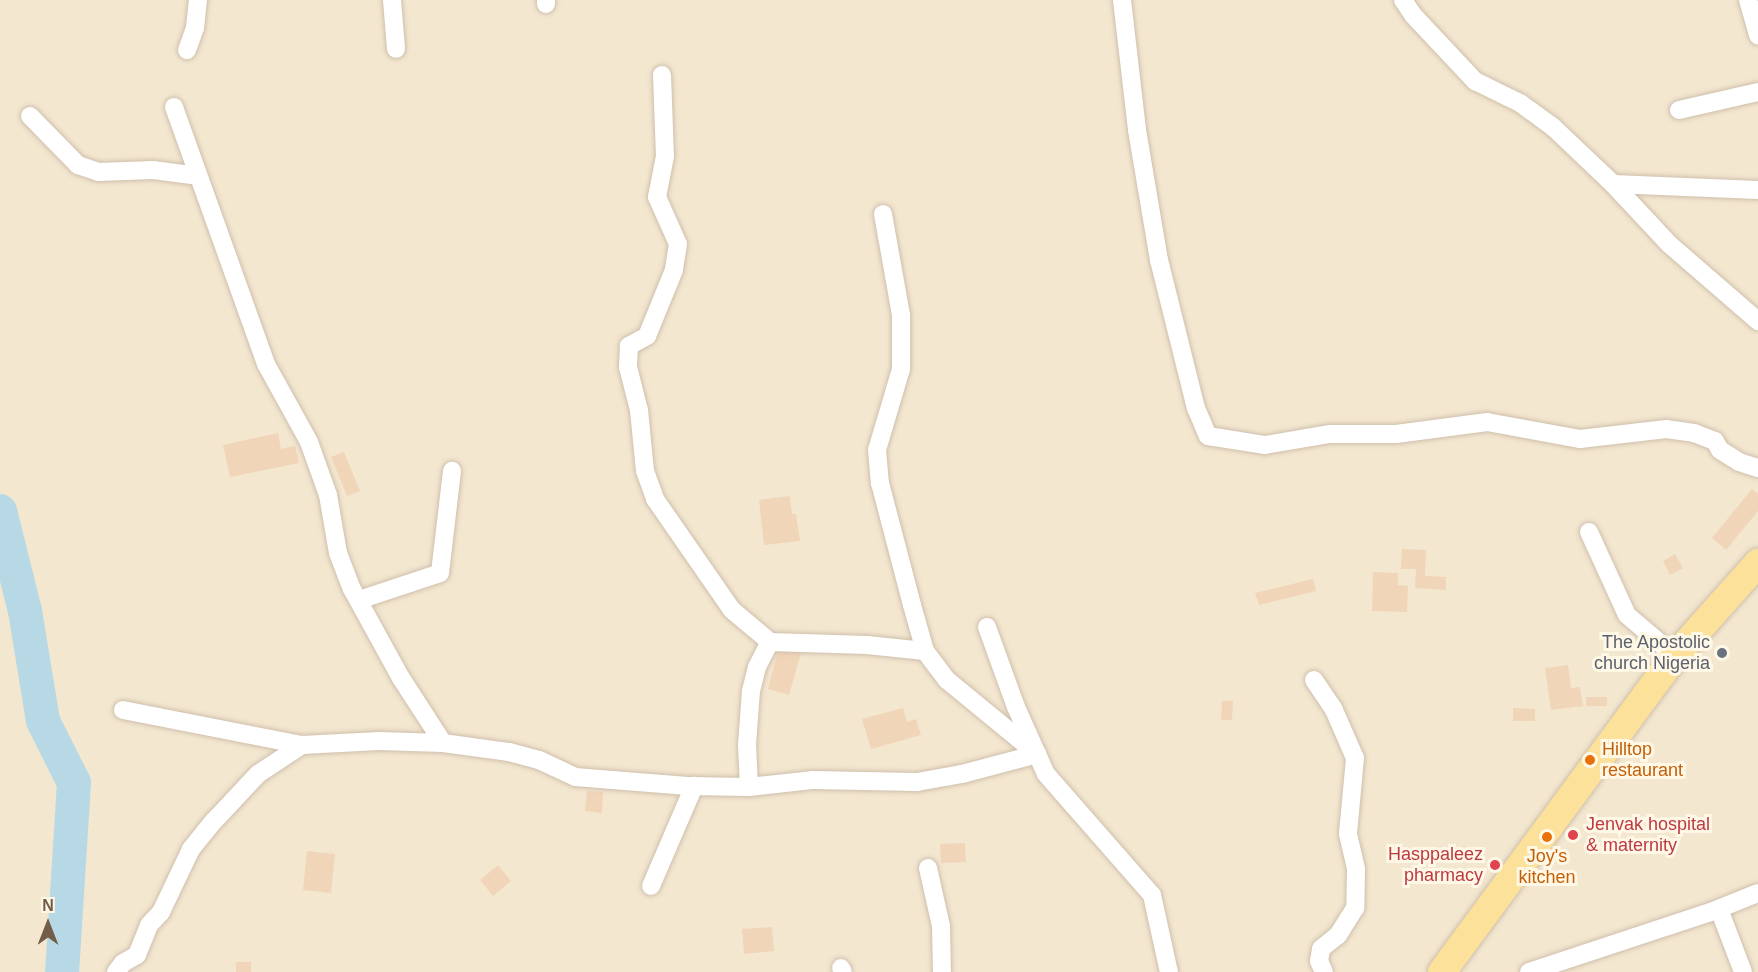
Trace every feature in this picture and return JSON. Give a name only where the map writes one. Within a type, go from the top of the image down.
[{"type":"main road","points":[[1447,971],[1675,656],[1758,563]]},
{"type":"street","points":[[188,51],[195,28],[198,0]]},
{"type":"street","points":[[392,0],[396,49]]},
{"type":"street","points":[[1122,0],[1137,130],[1159,260],[1196,408],[1208,436],[1265,445],[1330,435],[1396,434],[1487,422],[1580,439],[1666,429],[1694,433],[1715,441],[1720,450],[1739,462],[1758,468]]},
{"type":"street","points":[[1403,0],[1413,15],[1475,81],[1520,103],[1554,127],[1670,244],[1758,321]]},
{"type":"street","points":[[1748,0],[1758,36]]},
{"type":"street","points":[[662,75],[665,156],[657,197],[678,244],[674,270],[647,336],[629,346],[628,368],[639,411],[645,471],[655,499],[732,610],[770,642],[867,645],[926,651]]},
{"type":"street","points":[[1679,110],[1758,92]]},
{"type":"street","points":[[174,107],[266,364],[309,442],[328,495],[338,553],[358,600],[401,678],[443,743]]},
{"type":"street","points":[[30,116],[78,165],[98,172],[153,170],[198,176]]},
{"type":"street","points":[[1613,184],[1758,190]]},
{"type":"street","points":[[883,214],[901,315],[901,369],[877,450],[880,483],[926,651],[947,680],[1037,754]]},
{"type":"street","points":[[358,600],[440,573],[452,471]]},
{"type":"street","points":[[1589,532],[1626,615],[1675,656]]},
{"type":"street","points":[[987,627],[1016,707],[1046,774],[1152,895],[1169,972]]},
{"type":"street","points":[[749,787],[747,745],[751,692],[757,667],[770,642]]},
{"type":"street","points":[[1314,680],[1334,710],[1355,758],[1348,834],[1356,869],[1355,908],[1338,935],[1321,949],[1319,961],[1324,972]]},
{"type":"street","points":[[123,710],[302,745],[379,741],[443,743],[539,760],[575,777],[694,786],[749,787],[812,780],[917,782],[962,774],[1037,754]]},
{"type":"street","points":[[116,972],[123,963],[137,955],[149,925],[161,912],[191,849],[258,774],[302,745]]},
{"type":"street","points":[[651,885],[694,786]]},
{"type":"street","points":[[928,868],[940,926],[942,972]]},
{"type":"street","points":[[1529,972],[1719,909],[1758,893]]},
{"type":"street","points":[[1719,909],[1743,972]]},
{"type":"shaded area","points":[[0,0],[1758,0],[1758,972],[0,972]]},
{"type":"building","points":[[278,433],[281,449],[295,446],[299,463],[230,477],[223,445]]},
{"type":"building","points":[[344,452],[360,491],[347,496],[331,457]]},
{"type":"building","points":[[1752,489],[1758,494],[1758,511],[1726,550],[1712,538]]},
{"type":"building","points":[[790,496],[792,514],[796,514],[800,541],[764,545],[759,500]]},
{"type":"building","points":[[1402,549],[1426,550],[1425,576],[1446,577],[1446,590],[1415,588],[1416,569],[1401,569]]},
{"type":"building","points":[[1675,554],[1683,568],[1670,575],[1663,561]]},
{"type":"building","points":[[1373,572],[1398,573],[1398,585],[1408,586],[1407,612],[1372,611]]},
{"type":"building","points":[[1313,579],[1316,591],[1259,605],[1255,593]]},
{"type":"building","points":[[779,647],[801,653],[789,695],[768,689]]},
{"type":"building","points":[[1568,665],[1571,688],[1580,687],[1583,706],[1551,710],[1545,668]]},
{"type":"building","points":[[1586,697],[1607,697],[1607,706],[1586,706]]},
{"type":"building","points":[[1222,701],[1233,701],[1232,720],[1221,720]]},
{"type":"building","points":[[903,708],[907,722],[916,719],[921,735],[871,749],[862,719]]},
{"type":"building","points":[[1513,708],[1535,709],[1535,721],[1513,721]]},
{"type":"building","points":[[587,791],[603,792],[602,813],[585,811]]},
{"type":"building","points":[[965,843],[966,862],[941,863],[940,844]]},
{"type":"building","points":[[307,851],[335,854],[331,893],[303,890]]},
{"type":"building","points":[[498,865],[511,881],[493,896],[480,880]]},
{"type":"building","points":[[772,927],[774,951],[744,954],[742,929]]},
{"type":"building","points":[[236,962],[251,962],[251,972],[236,972]]},
{"type":"waterway","points":[[0,511],[25,611],[43,721],[74,783],[62,972]]},
{"type":"place","name":"The Apostolic church Nigeria","points":[[1722,653]]},
{"type":"place","name":"Hilltop restaurant","points":[[1590,760]]},
{"type":"place","name":"Jenvak hospital & maternity","points":[[1573,835]]},
{"type":"place","name":"Joy's kitchen","points":[[1547,837]]},
{"type":"place","name":"Hasppaleez pharmacy","points":[[1495,865]]}]
